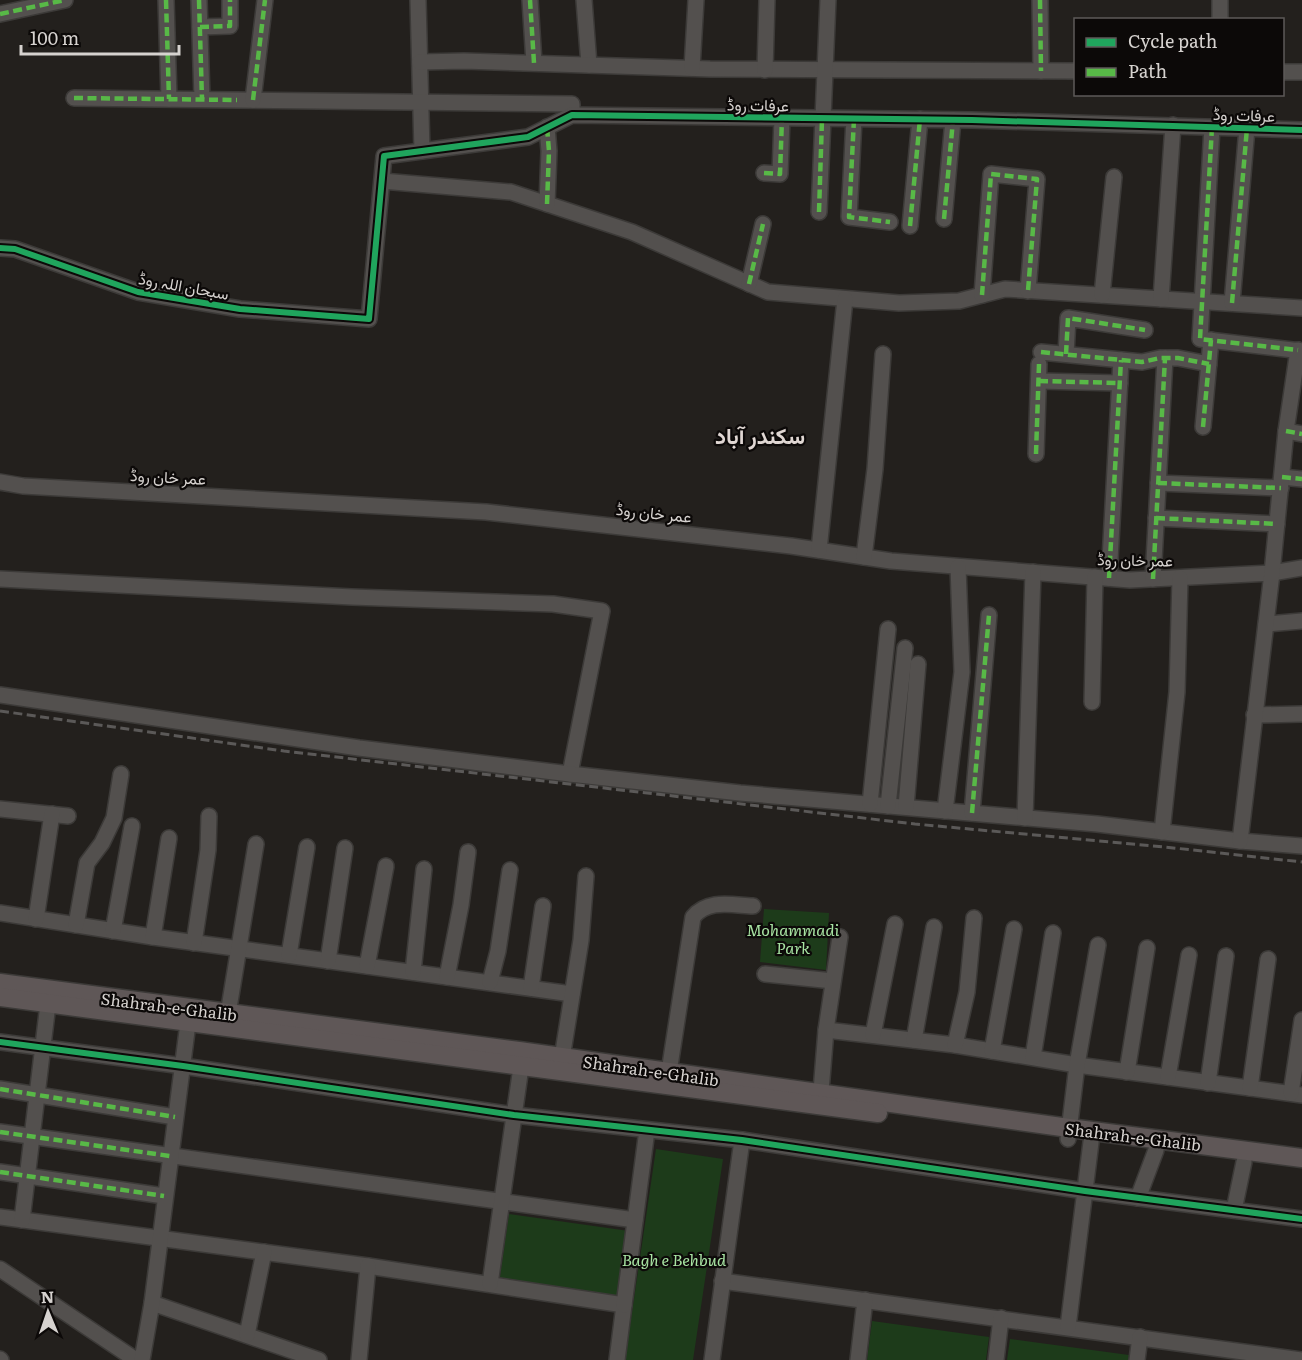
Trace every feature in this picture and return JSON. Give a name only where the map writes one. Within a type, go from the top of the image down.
[{"type":"main road","name":"Shahrah-e-Ghalib","points":[[0,983],[669,1072],[820,1100]]},
{"type":"main road","name":"Shahrah-e-Ghalib","points":[[0,997],[521,1067],[820,1100],[1068,1133],[1302,1158]]},
{"type":"main road","name":"Shahrah-e-Ghalib","points":[[1068,1133],[1092,1142],[1302,1169]]},
{"type":"street","points":[[0,14],[65,0]]},
{"type":"street","points":[[166,0],[169,99]]},
{"type":"street","points":[[199,0],[202,99]]},
{"type":"street","points":[[200,27],[230,26],[230,0]]},
{"type":"street","points":[[253,100],[265,0]]},
{"type":"street","points":[[418,0],[422,151]]},
{"type":"street","points":[[530,0],[534,63]]},
{"type":"street","points":[[584,0],[589,65]]},
{"type":"street","points":[[692,68],[696,0]]},
{"type":"street","points":[[765,70],[767,0]]},
{"type":"street","points":[[819,212],[828,0]]},
{"type":"street","points":[[1040,0],[1041,71]]},
{"type":"street","points":[[1220,0],[1220,18]]},
{"type":"street","points":[[420,62],[464,61],[765,70],[1074,71]]},
{"type":"street","points":[[1284,72],[1302,72]]},
{"type":"street","points":[[74,98],[572,104],[572,115]]},
{"type":"street","name":"عرفات روڈ","points":[[369,319],[384,156],[528,137],[572,115],[920,119],[1302,130]]},
{"type":"street","points":[[764,173],[780,174],[782,118]]},
{"type":"street","points":[[854,119],[849,217],[890,222]]},
{"type":"street","points":[[910,226],[920,119]]},
{"type":"street","points":[[944,219],[953,120]]},
{"type":"street","points":[[1161,299],[1173,125]]},
{"type":"street","points":[[1212,126],[1200,339],[1300,350],[1286,431],[1272,573],[1240,841]]},
{"type":"street","points":[[547,127],[549,150],[547,204]]},
{"type":"street","points":[[1232,303],[1246,128]]},
{"type":"street","points":[[982,295],[991,174],[1037,179],[1028,291]]},
{"type":"street","points":[[1102,295],[1114,177]]},
{"type":"street","points":[[382,181],[511,192],[636,234],[768,292],[899,303],[959,301],[1005,289],[1302,308]]},
{"type":"street","points":[[749,284],[763,224]]},
{"type":"street","name":"سبحان اللہ روڈ","points":[[0,248],[15,249],[138,292],[240,309],[369,319]]},
{"type":"street","points":[[819,550],[845,299]]},
{"type":"street","points":[[1066,354],[1068,318],[1145,330]]},
{"type":"street","points":[[1203,427],[1211,340]]},
{"type":"street","points":[[864,557],[875,469],[883,354]]},
{"type":"street","points":[[1036,454],[1040,358],[1066,354],[1142,362],[1165,358],[1209,364]]},
{"type":"street","points":[[1153,579],[1165,358]]},
{"type":"street","points":[[1092,702],[1121,360]]},
{"type":"street","points":[[1039,381],[1120,383]]},
{"type":"street","points":[[1286,431],[1302,434]]},
{"type":"street","points":[[1158,483],[1281,482],[1302,479]]},
{"type":"street","name":"عمر خان روڈ","points":[[0,482],[47,487],[480,512],[958,567],[1130,580],[1272,573],[1302,568]]},
{"type":"street","points":[[1156,518],[1277,524]]},
{"type":"street","points":[[945,811],[962,672],[958,567]]},
{"type":"street","points":[[1025,818],[1033,572]]},
{"type":"street","points":[[1162,832],[1177,692],[1180,578]]},
{"type":"street","points":[[0,579],[328,596],[553,604],[602,611],[570,774]]},
{"type":"street","points":[[972,813],[989,615]]},
{"type":"street","points":[[1266,624],[1302,621]]},
{"type":"street","points":[[870,804],[888,629]]},
{"type":"street","points":[[888,806],[905,648]]},
{"type":"street","points":[[906,807],[918,664]]},
{"type":"street","points":[[0,695],[359,748],[570,774],[740,793],[972,813],[1302,846]]},
{"type":"street","points":[[1254,715],[1302,714]]},
{"type":"street","points":[[75,925],[87,863],[102,843],[114,818],[121,774]]},
{"type":"street","points":[[0,809],[60,815],[36,919]]},
{"type":"street","points":[[194,942],[208,850],[209,816]]},
{"type":"street","points":[[113,931],[132,826]]},
{"type":"street","points":[[153,937],[169,838]]},
{"type":"street","points":[[228,1014],[256,844]]},
{"type":"street","points":[[288,955],[307,847]]},
{"type":"street","points":[[328,961],[345,848]]},
{"type":"street","points":[[447,977],[461,905],[468,852]]},
{"type":"street","points":[[367,966],[386,866]]},
{"type":"street","points":[[413,972],[424,869]]},
{"type":"street","points":[[490,982],[498,951],[510,870]]},
{"type":"street","points":[[562,1058],[580,940],[586,876]]},
{"type":"street","points":[[669,1072],[693,917],[699,909],[715,904],[753,906]]},
{"type":"street","points":[[531,988],[543,906]]},
{"type":"street","points":[[0,913],[153,937],[572,994]]},
{"type":"street","points":[[955,1045],[967,992],[974,918]]},
{"type":"street","points":[[873,1035],[895,924]]},
{"type":"street","points":[[914,1040],[934,927]]},
{"type":"street","points":[[992,1051],[1014,929]]},
{"type":"street","points":[[1033,1058],[1053,933]]},
{"type":"street","points":[[820,1100],[826,1030],[840,937]]},
{"type":"street","points":[[1068,1133],[1077,1065],[1098,945]]},
{"type":"street","points":[[1127,1072],[1147,948]]},
{"type":"street","points":[[1168,1077],[1189,955]]},
{"type":"street","points":[[1208,1083],[1226,956]]},
{"type":"street","points":[[1250,1088],[1268,959]]},
{"type":"street","points":[[765,974],[833,981]]},
{"type":"street","points":[[22,1220],[48,1004]]},
{"type":"street","points":[[826,1030],[955,1045],[1077,1065],[1296,1094],[1302,1020]]},
{"type":"street","points":[[142,1360],[152,1303],[158,1239],[188,1023]]},
{"type":"street","points":[[0,1042],[183,1066],[514,1115],[742,1140],[1085,1191],[1302,1219]]},
{"type":"street","points":[[490,1284],[521,1067]]},
{"type":"street","points":[[0,1089],[176,1117]]},
{"type":"street","points":[[617,1360],[647,1130]]},
{"type":"street","points":[[0,1132],[635,1220]]},
{"type":"street","points":[[712,1360],[742,1140]]},
{"type":"street","points":[[1068,1327],[1092,1142]]},
{"type":"street","points":[[1138,1198],[1156,1150]]},
{"type":"street","points":[[1234,1210],[1244,1162]]},
{"type":"street","points":[[0,1172],[164,1196]]},
{"type":"street","points":[[0,1217],[368,1266],[624,1305]]},
{"type":"street","points":[[247,1335],[264,1252]]},
{"type":"street","points":[[359,1360],[368,1266]]},
{"type":"street","points":[[0,1269],[136,1360]]},
{"type":"street","points":[[722,1281],[1302,1360]]},
{"type":"street","points":[[858,1360],[865,1300]]},
{"type":"street","points":[[152,1303],[319,1360]]},
{"type":"street","points":[[996,1360],[1001,1318]]},
{"type":"street","points":[[1137,1360],[1140,1337]]},
{"type":"green space","name":"Mohammadi Park","points":[[764,909],[829,913],[826,970],[760,962]]},
{"type":"green space","name":"Bagh e Behbud","points":[[656,1149],[723,1159],[693,1360],[625,1360]]},
{"type":"green space","points":[[509,1214],[629,1231],[619,1300],[499,1283]]},
{"type":"green space","points":[[872,1321],[989,1337],[986,1360],[867,1360]]},
{"type":"green space","points":[[1010,1339],[1129,1355],[1128,1360],[1007,1360]]},
{"type":"railway","points":[[0,711],[284,751],[915,824],[1302,862]]},
{"type":"marked path","points":[[0,14],[65,0]]},
{"type":"marked path","points":[[166,0],[169,99]]},
{"type":"marked path","points":[[199,0],[202,99]]},
{"type":"marked path","points":[[200,27],[230,26],[230,0]]},
{"type":"marked path","points":[[253,100],[265,0]]},
{"type":"marked path","points":[[530,0],[534,63]]},
{"type":"marked path","points":[[1040,0],[1041,71]]},
{"type":"marked path","points":[[74,98],[237,100]]},
{"type":"marked path","points":[[764,173],[780,174],[782,118]]},
{"type":"marked path","points":[[819,212],[822,119]]},
{"type":"marked path","points":[[854,119],[849,217],[890,222]]},
{"type":"marked path","points":[[910,226],[920,119]]},
{"type":"marked path","points":[[944,219],[953,120]]},
{"type":"marked path","points":[[547,127],[549,151],[547,204]]},
{"type":"marked path","points":[[1212,127],[1200,339],[1298,350]]},
{"type":"marked path","points":[[1232,303],[1247,128]]},
{"type":"marked path","points":[[982,295],[991,174],[1037,179],[1028,291]]},
{"type":"marked path","points":[[749,284],[763,224]]},
{"type":"marked path","points":[[1066,354],[1068,318],[1145,330]]},
{"type":"marked path","points":[[1203,427],[1211,340]]},
{"type":"marked path","points":[[1041,352],[1142,362],[1160,358],[1178,358],[1209,364]]},
{"type":"marked path","points":[[1153,579],[1165,358]]},
{"type":"marked path","points":[[1109,578],[1121,360]]},
{"type":"marked path","points":[[1036,454],[1039,364]]},
{"type":"marked path","points":[[1039,381],[1120,383]]},
{"type":"marked path","points":[[1286,431],[1302,434]]},
{"type":"marked path","points":[[1282,477],[1302,479]]},
{"type":"marked path","points":[[1158,483],[1281,488]]},
{"type":"marked path","points":[[1156,518],[1277,524]]},
{"type":"marked path","points":[[972,813],[989,615]]},
{"type":"marked path","points":[[0,1089],[175,1117]]},
{"type":"marked path","points":[[0,1132],[170,1156]]},
{"type":"marked path","points":[[0,1172],[164,1196]]},
{"type":"cycle path","points":[[0,248],[15,249],[138,292],[240,309],[369,319],[384,156],[528,137],[572,115],[972,120],[1302,130]]},
{"type":"cycle path","points":[[0,1042],[183,1066],[514,1115],[742,1140],[1085,1191],[1302,1219]]},
{"type":"district","name":"سکندر آباد","points":[[760,434]]}]
